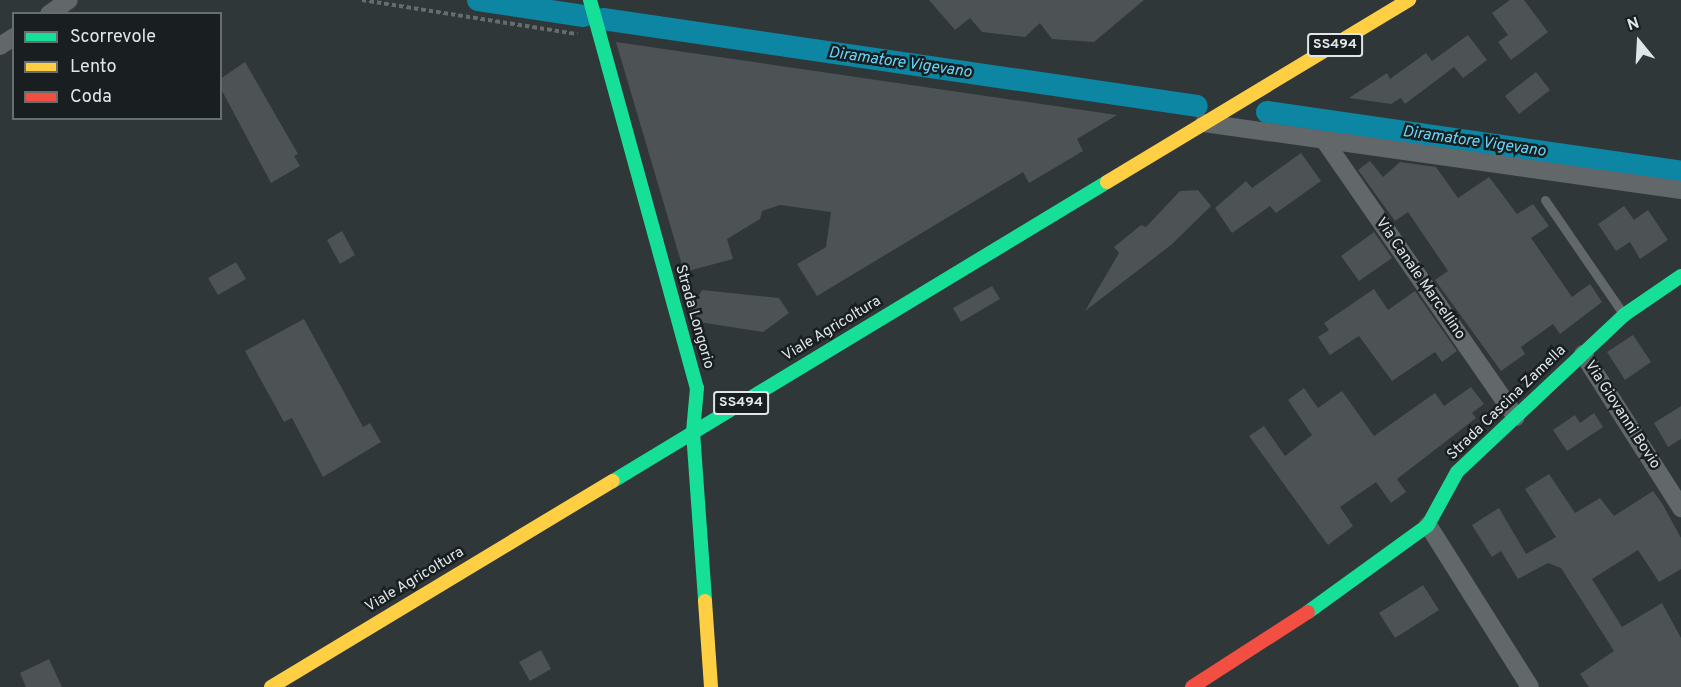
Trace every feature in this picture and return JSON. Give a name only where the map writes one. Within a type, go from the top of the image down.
[{"type":"street","points":[[52,12],[69,0]]},
{"type":"street","name":"Strada Longorio","points":[[590,0],[598,37],[697,388],[693,432],[711,687]]},
{"type":"street","name":"Viale Agricoltura","points":[[271,687],[1409,0]]},
{"type":"street","points":[[1208,122],[1681,190]]},
{"type":"street","name":"Via Canale Marcellino","points":[[1324,140],[1516,417]]},
{"type":"street","name":"Strada Cascina Zamella","points":[[1192,687],[1345,588],[1428,525],[1457,472],[1624,315],[1681,276]]},
{"type":"street","name":"Via Giovanni Bovio","points":[[1583,354],[1681,507]]},
{"type":"street","points":[[1428,525],[1530,687]]},
{"type":"lane","points":[[1545,200],[1624,315]]},
{"type":"path","points":[[362,0],[598,37]]},
{"type":"building","points":[[929,0],[1144,0],[1094,42],[1052,39],[1040,23],[1025,37],[982,32],[970,18],[955,30]]},
{"type":"building","points":[[1510,0],[1524,0],[1548,32],[1511,60],[1498,42],[1508,35],[1492,13]]},
{"type":"building","points":[[1468,35],[1487,60],[1463,78],[1454,67],[1405,104],[1401,98],[1391,104],[1349,98],[1387,73],[1390,79],[1426,53],[1432,61]]},
{"type":"building","points":[[616,42],[1117,115],[1077,139],[1083,151],[1029,183],[1023,172],[817,296],[797,264],[826,247],[831,212],[780,205],[762,211],[760,219],[727,239],[733,259],[684,272]]},
{"type":"building","points":[[245,62],[298,154],[294,156],[300,166],[271,183],[222,91],[222,78]]},
{"type":"building","points":[[1536,72],[1550,90],[1519,114],[1505,96]]},
{"type":"building","points":[[1301,153],[1321,181],[1276,213],[1270,206],[1232,233],[1215,208],[1246,181],[1252,188]]},
{"type":"building","points":[[1370,161],[1383,177],[1400,162],[1436,167],[1458,198],[1489,177],[1517,214],[1533,204],[1549,226],[1531,238],[1572,297],[1590,284],[1602,302],[1560,334],[1553,324],[1521,347],[1525,354],[1501,371],[1435,280],[1448,271],[1408,212],[1395,221],[1358,170]]},
{"type":"building","points":[[1198,190],[1211,206],[1171,245],[1085,311],[1119,253],[1114,247],[1141,225],[1146,227],[1180,191]]},
{"type":"building","points":[[1624,206],[1634,220],[1648,210],[1668,240],[1640,259],[1630,242],[1616,251],[1598,224]]},
{"type":"building","points":[[342,231],[355,255],[340,264],[327,240]]},
{"type":"building","points":[[1374,232],[1392,258],[1359,281],[1341,256]]},
{"type":"building","points":[[236,262],[246,279],[218,295],[208,278]]},
{"type":"building","points":[[992,286],[1000,299],[961,322],[953,308]]},
{"type":"building","points":[[1374,289],[1388,310],[1415,291],[1457,351],[1442,362],[1435,352],[1392,381],[1359,336],[1330,355],[1318,337],[1329,330],[1324,323]]},
{"type":"building","points":[[702,290],[779,298],[789,313],[763,332],[699,322],[692,307]]},
{"type":"building","points":[[304,319],[363,427],[370,423],[381,442],[323,477],[292,418],[284,422],[245,351]]},
{"type":"building","points":[[1633,335],[1651,362],[1625,380],[1607,352]]},
{"type":"building","points":[[1471,387],[1484,404],[1472,413],[1476,418],[1397,479],[1406,492],[1391,503],[1376,482],[1340,507],[1353,526],[1328,545],[1249,436],[1264,426],[1285,456],[1312,435],[1288,400],[1304,388],[1318,408],[1342,391],[1374,436],[1435,393],[1444,406]]},
{"type":"building","points":[[1681,406],[1681,439],[1668,447],[1654,423]]},
{"type":"building","points":[[1594,413],[1603,427],[1567,451],[1553,430],[1575,415],[1580,423]]},
{"type":"building","points":[[1549,474],[1575,513],[1600,498],[1614,516],[1653,491],[1663,505],[1681,538],[1681,569],[1659,582],[1638,550],[1592,579],[1622,627],[1662,603],[1681,638],[1681,687],[1589,687],[1580,674],[1614,651],[1561,568],[1548,563],[1518,579],[1501,551],[1492,557],[1472,525],[1499,508],[1526,554],[1556,537],[1525,489]]},
{"type":"building","points":[[1423,585],[1439,610],[1395,638],[1379,613]]},
{"type":"building","points":[[541,650],[551,669],[530,681],[519,662]]},
{"type":"building","points":[[49,659],[62,687],[26,687],[20,673]]},
{"type":"waterway","name":"Diramatore Vigevano","points":[[478,0],[584,16]]},
{"type":"waterway","name":"Diramatore Vigevano","points":[[603,19],[1197,106]]},
{"type":"waterway","name":"Diramatore Vigevano","points":[[1267,112],[1681,172]]},
{"type":"traffic: fast","points":[[590,0],[697,388],[693,432],[705,601]]},
{"type":"traffic: fast","points":[[613,481],[1107,182]]},
{"type":"traffic: fast","points":[[1308,612],[1428,525],[1457,472],[1624,315],[1681,276]]},
{"type":"traffic: slow","points":[[1107,182],[1409,0]]},
{"type":"traffic: slow","points":[[271,687],[613,481]]},
{"type":"traffic: slow","points":[[705,601],[711,687]]},
{"type":"traffic: jam","points":[[1192,687],[1308,612]]}]
